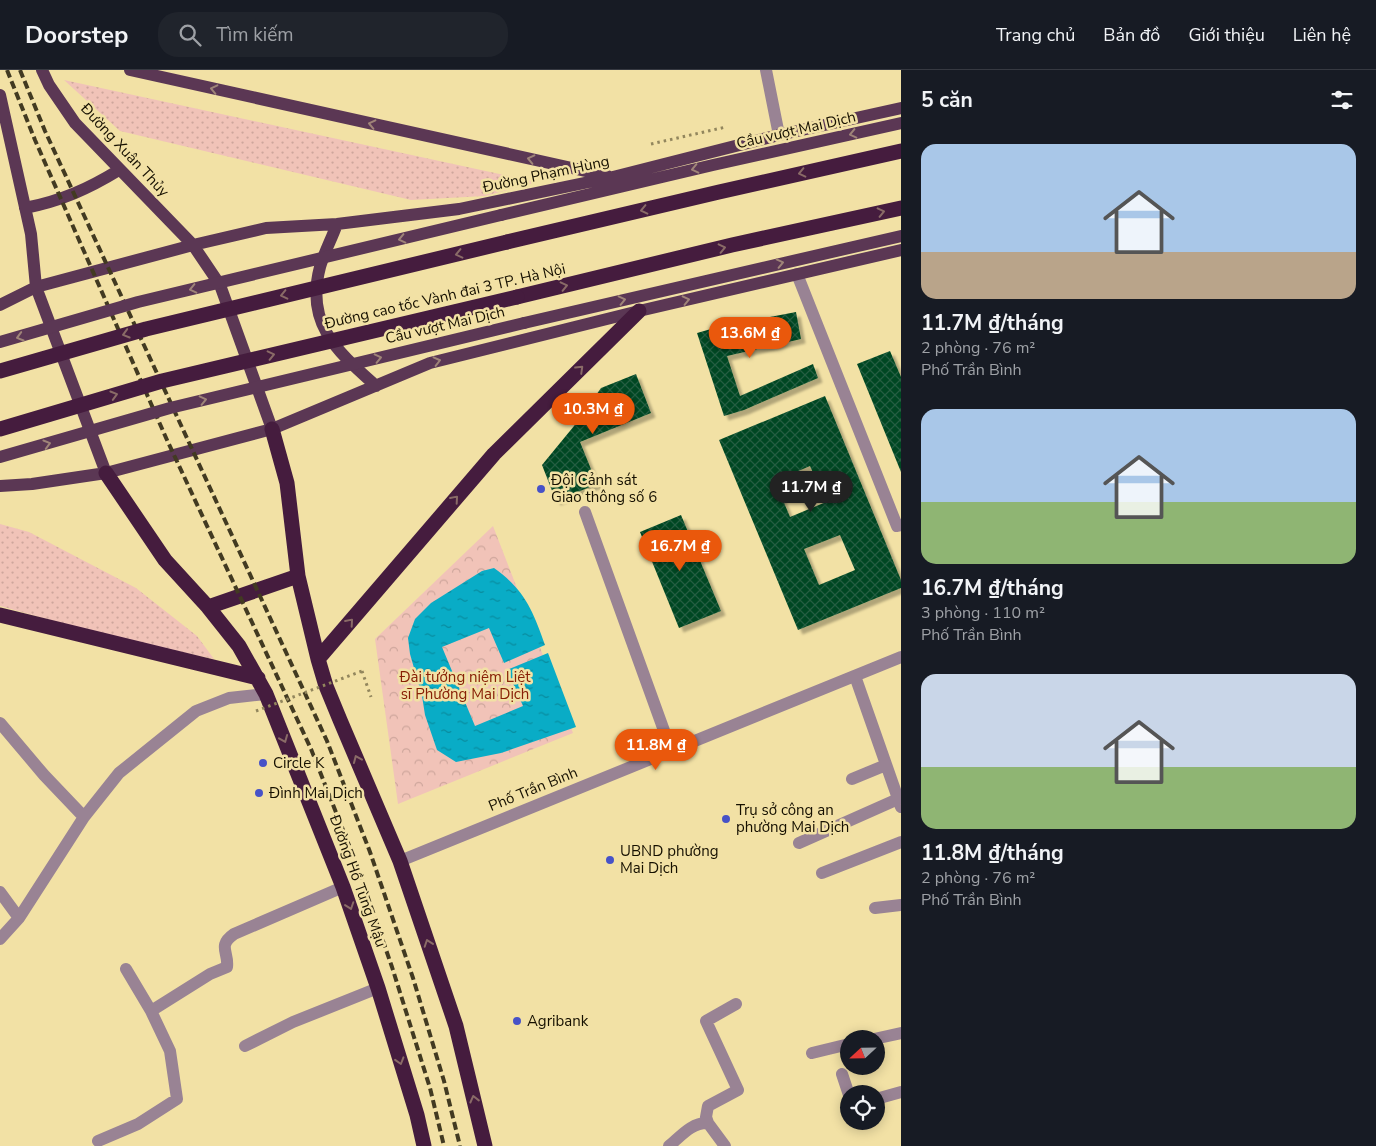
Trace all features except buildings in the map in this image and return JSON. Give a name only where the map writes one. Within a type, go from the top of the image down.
[{"type":"highway","points":[[0,371],[146,329],[719,192],[901,151]]},
{"type":"highway","name":"Đường cao tốc Vành đai 3 TP. Hà Nội","points":[[0,429],[162,381],[732,245],[901,208]]},
{"type":"highway","points":[[318,659],[494,454],[639,311]]},
{"type":"highway","points":[[272,429],[288,483],[298,576],[326,686],[400,860],[456,1026],[485,1146]]},
{"type":"highway","name":"Đường Hồ Tùng Mậu","points":[[106,473],[165,560],[208,607],[239,646],[266,694],[343,887],[378,988],[417,1115],[424,1146]]},
{"type":"highway","points":[[208,607],[298,576]]},
{"type":"highway","points":[[0,615],[258,678]]},
{"type":"main road","name":"Đường Xuân Thủy","points":[[42,70],[49,85],[75,123],[193,245],[220,286],[272,429]]},
{"type":"main road","points":[[130,70],[613,178]]},
{"type":"main road","points":[[0,95],[31,234],[36,287],[106,473]]},
{"type":"main road","name":"Đường Phạm Hùng","points":[[0,305],[36,287],[193,245],[266,228],[337,224],[459,209],[613,178],[780,135],[901,108]]},
{"type":"main road","name":"Cầu vượt Mai Dịch","points":[[0,342],[138,302],[713,165],[901,123]]},
{"type":"main road","points":[[25,208],[47,204],[68,197],[92,187],[119,170]]},
{"type":"main road","points":[[337,224],[320,266],[316,290],[318,310],[324,328],[342,356],[376,386]]},
{"type":"main road","name":"Cầu vượt Mai Dịch","points":[[0,457],[170,408],[739,272],[901,236]]},
{"type":"main road","points":[[0,486],[32,484],[106,473],[272,429],[430,363],[639,311],[901,250]]},
{"type":"street","points":[[766,70],[780,135]]},
{"type":"street","points":[[797,274],[897,526],[901,524]]},
{"type":"street","points":[[585,512],[671,750]]},
{"type":"street","name":"Phố Trần Bình","points":[[400,860],[901,657]]},
{"type":"street","points":[[799,843],[900,803],[855,676]]},
{"type":"street","points":[[0,939],[19,918],[84,818],[119,773],[196,711],[229,698],[266,694]]},
{"type":"street","points":[[0,723],[84,818]]},
{"type":"street","points":[[852,779],[886,765]]},
{"type":"street","points":[[822,872],[901,842]]},
{"type":"street","points":[[151,1011],[210,974],[227,968],[224,947],[227,939],[234,934],[343,887]]},
{"type":"street","points":[[0,892],[19,918]]},
{"type":"street","points":[[875,908],[901,905]]},
{"type":"street","points":[[98,1141],[138,1124],[177,1099],[170,1051],[151,1011],[126,969]]},
{"type":"street","points":[[244,1046],[294,1022],[378,988]]},
{"type":"street","points":[[725,1146],[708,1123],[706,1117],[708,1106],[738,1090],[706,1021],[736,1004]]},
{"type":"street","points":[[885,1037],[901,1033]]},
{"type":"street","points":[[812,1053],[840,1046]]},
{"type":"street","points":[[885,1096],[901,1092]]},
{"type":"street","points":[[669,1146],[693,1126],[702,1122],[708,1123]]},
{"type":"path","points":[[651,144],[726,127]]},
{"type":"path","points":[[256,711],[362,671],[372,697]]},
{"type":"green space","points":[[64,80],[537,182],[485,196],[411,200],[120,131]]},
{"type":"green space","points":[[0,524],[29,532],[136,588],[197,636],[214,659],[126,641],[0,606]]},
{"type":"green space","name":"Đài tưởng niệm Liệt sĩ Phường Mai Dịch","points":[[493,526],[573,733],[398,804],[375,639]]},
{"type":"water","points":[[494,568],[505,576],[527,602],[545,645],[504,663],[489,628],[442,647],[475,726],[523,706],[507,670],[548,653],[576,727],[501,753],[456,762],[437,750],[425,715],[408,638],[415,619],[431,603],[482,571]]},
{"type":"railway","points":[[7,70],[35,140],[167,440],[311,749],[356,863],[392,967],[430,1088],[444,1146]]},
{"type":"railway","points":[[20,70],[45,131],[327,741],[370,852],[413,978],[444,1081],[460,1146]]},
{"type":"place","name":"Đội Cảnh sát Giao thông số 6","points":[[541,489]]},
{"type":"place","name":"Circle K","points":[[263,763]]},
{"type":"place","name":"Đình Mai Dịch","points":[[259,793]]},
{"type":"place","name":"Trụ sở công an phường Mai Dịch","points":[[726,819]]},
{"type":"place","name":"UBND phường Mai Dịch","points":[[610,860]]},
{"type":"place","name":"Agribank","points":[[517,1021]]}]
